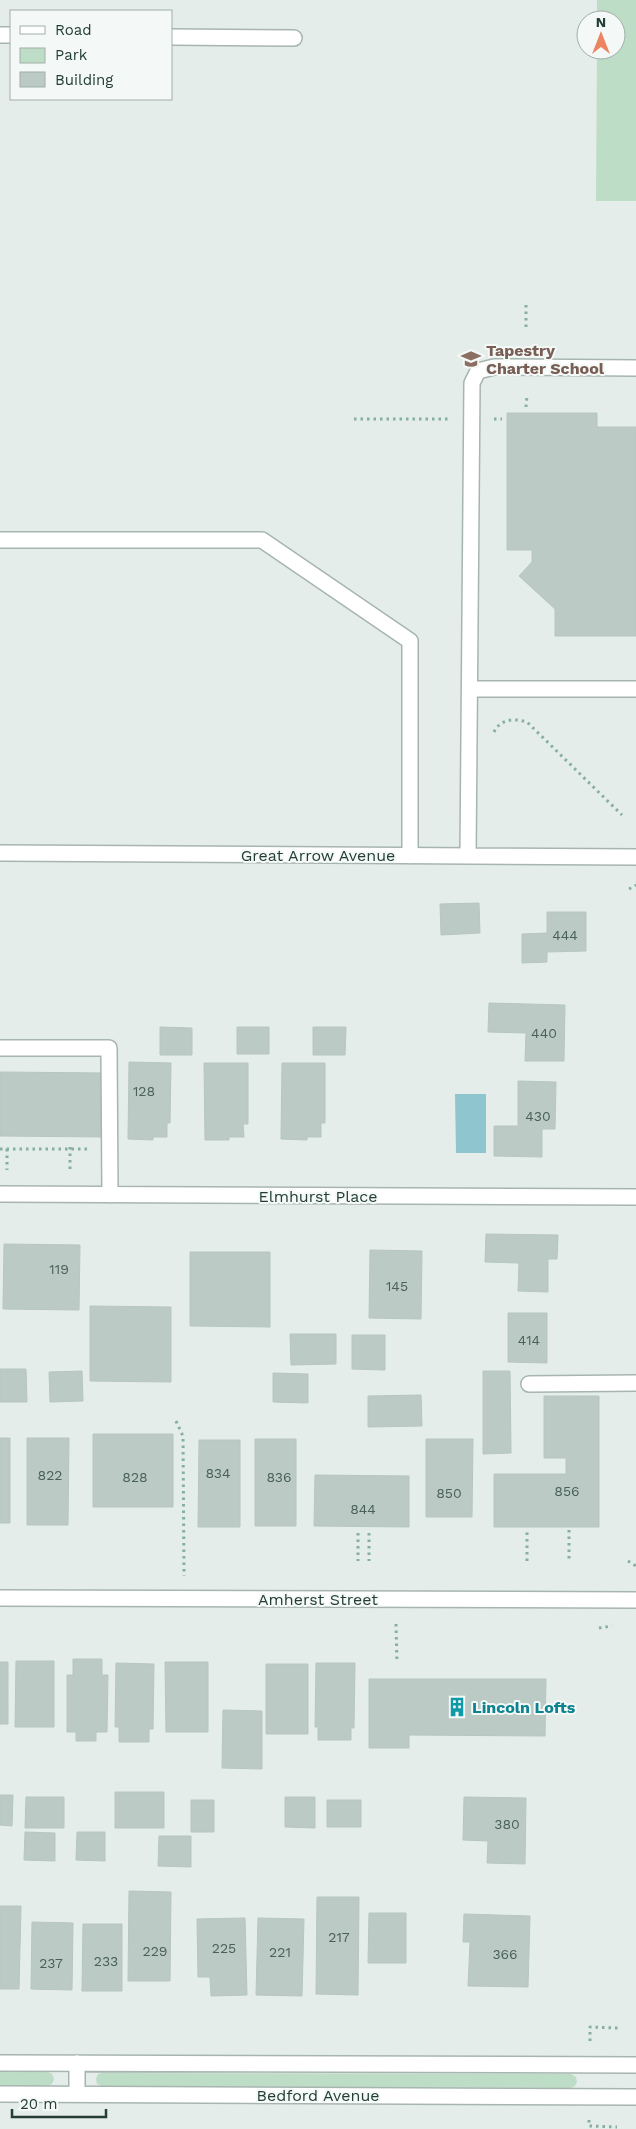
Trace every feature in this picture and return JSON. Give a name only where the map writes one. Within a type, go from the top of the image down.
[{"type":"street","points":[[172,37],[294,38]]},
{"type":"street","points":[[468,856],[472,383],[478,371],[494,367],[636,368]]},
{"type":"street","points":[[0,540],[262,540],[410,641],[410,856]]},
{"type":"street","points":[[470,689],[636,689]]},
{"type":"street","name":"Great Arrow Avenue","points":[[0,853],[636,857]]},
{"type":"street","points":[[0,1048],[110,1048],[110,1195]]},
{"type":"street","name":"Elmhurst Place","points":[[0,1194],[636,1197]]},
{"type":"street","points":[[528,1384],[636,1383]]},
{"type":"street","name":"Amherst Street","points":[[0,1598],[636,1600]]},
{"type":"street","name":"Bedford Avenue","points":[[0,2063],[636,2065]]},
{"type":"street","points":[[76,2063],[76,2094]]},
{"type":"street","name":"Bedford Avenue","points":[[0,2094],[636,2097]]},
{"type":"path","points":[[526,305],[526,327]]},
{"type":"path","points":[[526,407],[527,395]]},
{"type":"path","points":[[354,419],[451,419]]},
{"type":"path","points":[[514,712],[514,719]]},
{"type":"path","points":[[494,733],[496,728],[504,722],[514,719],[530,725],[622,815]]},
{"type":"path","points":[[629,889],[636,885]]},
{"type":"path","points":[[0,1148],[86,1149]]},
{"type":"path","points":[[7,1148],[7,1170]]},
{"type":"path","points":[[70,1148],[70,1171]]},
{"type":"path","points":[[176,1420],[183,1436],[184,1569]]},
{"type":"path","points":[[527,1530],[527,1561]]},
{"type":"path","points":[[569,1530],[570,1561]]},
{"type":"path","points":[[358,1533],[358,1561]]},
{"type":"path","points":[[369,1533],[369,1561]]},
{"type":"path","points":[[628,1561],[636,1566]]},
{"type":"path","points":[[396,1624],[396,1663]]},
{"type":"path","points":[[599,1628],[612,1626]]},
{"type":"path","points":[[590,2041],[590,2027],[618,2028]]},
{"type":"path","points":[[589,2126],[617,2127]]},
{"type":"green space","points":[[597,0],[636,0],[636,201],[596,201],[597,60],[626,60],[626,10],[597,10]]},
{"type":"green space","points":[[0,2072],[48,2072],[52,2074],[54,2079],[52,2084],[48,2086],[0,2086]]},
{"type":"green space","points":[[98,2074],[571,2074],[576,2077],[577,2082],[571,2088],[102,2086],[97,2084],[96,2079]]},
{"type":"water","points":[[455,1094],[486,1094],[486,1153],[456,1153]]},
{"type":"building","points":[[507,413],[597,413],[597,427],[636,427],[636,636],[555,636],[555,609],[519,576],[532,562],[532,550],[507,550]]},
{"type":"building","points":[[479,903],[480,933],[441,935],[440,904]]},
{"type":"building","points":[[547,912],[586,912],[586,951],[547,952],[547,962],[522,963],[522,934],[547,933]]},
{"type":"building","points":[[489,1003],[565,1005],[564,1061],[525,1061],[526,1033],[488,1032]]},
{"type":"building","points":[[160,1027],[192,1028],[192,1055],[160,1055]]},
{"type":"building","points":[[237,1027],[269,1027],[269,1054],[237,1054]]},
{"type":"building","points":[[313,1027],[346,1027],[345,1055],[313,1055]]},
{"type":"building","points":[[129,1062],[171,1063],[170,1123],[167,1123],[167,1137],[153,1137],[153,1140],[128,1139]]},
{"type":"building","points":[[204,1063],[248,1063],[248,1124],[243,1124],[244,1137],[229,1137],[229,1140],[205,1140]]},
{"type":"building","points":[[282,1063],[325,1063],[325,1123],[321,1123],[321,1137],[307,1137],[307,1140],[281,1139]]},
{"type":"building","points":[[0,1072],[106,1073],[105,1137],[0,1136]]},
{"type":"building","points":[[518,1081],[556,1082],[555,1129],[542,1129],[542,1157],[494,1156],[494,1126],[518,1126]]},
{"type":"building","points":[[486,1234],[558,1235],[557,1259],[548,1259],[548,1292],[518,1291],[519,1263],[485,1262]]},
{"type":"building","points":[[4,1244],[80,1245],[79,1310],[3,1309]]},
{"type":"building","points":[[370,1250],[422,1251],[421,1319],[369,1318]]},
{"type":"building","points":[[190,1252],[270,1252],[270,1327],[190,1326]]},
{"type":"building","points":[[90,1306],[171,1307],[171,1382],[90,1381]]},
{"type":"building","points":[[508,1313],[547,1313],[547,1363],[508,1362]]},
{"type":"building","points":[[290,1334],[336,1334],[336,1364],[291,1365]]},
{"type":"building","points":[[352,1335],[385,1335],[385,1370],[352,1369]]},
{"type":"building","points":[[0,1369],[26,1369],[27,1402],[0,1402]]},
{"type":"building","points":[[82,1371],[83,1401],[50,1402],[49,1372]]},
{"type":"building","points":[[483,1371],[510,1371],[511,1453],[483,1454]]},
{"type":"building","points":[[273,1373],[308,1374],[308,1403],[273,1402]]},
{"type":"building","points":[[421,1395],[422,1426],[368,1427],[368,1396]]},
{"type":"building","points":[[544,1396],[599,1396],[599,1527],[494,1527],[494,1474],[566,1474],[566,1458],[544,1458]]},
{"type":"building","points":[[93,1434],[173,1434],[173,1507],[93,1507]]},
{"type":"building","points":[[0,1438],[10,1438],[10,1523],[0,1523]]},
{"type":"building","points":[[27,1438],[69,1438],[68,1525],[27,1525]]},
{"type":"building","points":[[255,1439],[296,1439],[296,1526],[255,1526]]},
{"type":"building","points":[[426,1439],[473,1439],[472,1517],[426,1517]]},
{"type":"building","points":[[199,1440],[240,1440],[240,1527],[198,1527]]},
{"type":"building","points":[[315,1475],[409,1476],[409,1527],[314,1526]]},
{"type":"building","points":[[73,1659],[102,1659],[102,1675],[108,1675],[107,1732],[96,1732],[96,1741],[76,1741],[76,1732],[67,1732],[67,1675],[73,1675]]},
{"type":"building","points":[[16,1661],[54,1661],[54,1727],[15,1727]]},
{"type":"building","points":[[0,1662],[8,1662],[8,1724],[0,1724]]},
{"type":"building","points":[[165,1662],[208,1662],[208,1732],[166,1732]]},
{"type":"building","points":[[116,1663],[154,1664],[153,1729],[149,1729],[149,1742],[119,1742],[119,1727],[115,1727]]},
{"type":"building","points":[[316,1663],[355,1663],[354,1728],[351,1728],[351,1740],[318,1740],[318,1727],[315,1727]]},
{"type":"building","points":[[266,1664],[308,1664],[308,1734],[266,1734]]},
{"type":"building","name":"Lincoln Lofts","points":[[369,1679],[546,1679],[545,1736],[409,1735],[409,1748],[369,1748]]},
{"type":"building","points":[[223,1710],[262,1711],[262,1769],[222,1768]]},
{"type":"building","points":[[115,1792],[164,1792],[164,1828],[115,1828]]},
{"type":"building","points":[[0,1795],[13,1795],[12,1826],[0,1825]]},
{"type":"building","points":[[26,1797],[64,1797],[64,1828],[25,1828]]},
{"type":"building","points":[[285,1797],[315,1797],[315,1828],[285,1827]]},
{"type":"building","points":[[464,1797],[526,1798],[525,1864],[487,1863],[488,1841],[463,1840]]},
{"type":"building","points":[[191,1800],[214,1800],[214,1832],[191,1832]]},
{"type":"building","points":[[327,1800],[361,1800],[361,1827],[327,1827]]},
{"type":"building","points":[[25,1832],[55,1833],[55,1861],[24,1860]]},
{"type":"building","points":[[77,1832],[105,1832],[105,1861],[76,1860]]},
{"type":"building","points":[[159,1836],[191,1836],[191,1867],[158,1866]]},
{"type":"building","points":[[129,1891],[171,1892],[170,1981],[128,1981]]},
{"type":"building","points":[[317,1897],[359,1897],[358,1995],[316,1994]]},
{"type":"building","points":[[0,1906],[21,1906],[19,1989],[0,1989]]},
{"type":"building","points":[[369,1913],[406,1913],[406,1963],[368,1963]]},
{"type":"building","points":[[464,1914],[530,1916],[528,1987],[468,1986],[470,1942],[463,1942]]},
{"type":"building","points":[[245,1918],[247,1995],[211,1996],[210,1977],[198,1977],[197,1919]]},
{"type":"building","points":[[258,1918],[304,1919],[302,1996],[256,1995]]},
{"type":"building","points":[[32,1922],[73,1923],[72,1990],[31,1989]]},
{"type":"building","points":[[83,1924],[122,1924],[122,1991],[82,1991]]},
{"type":"place","name":"Tapestry Charter School","points":[[471,359]]},
{"type":"place","name":"Lincoln Lofts","points":[[457,1707]]}]
